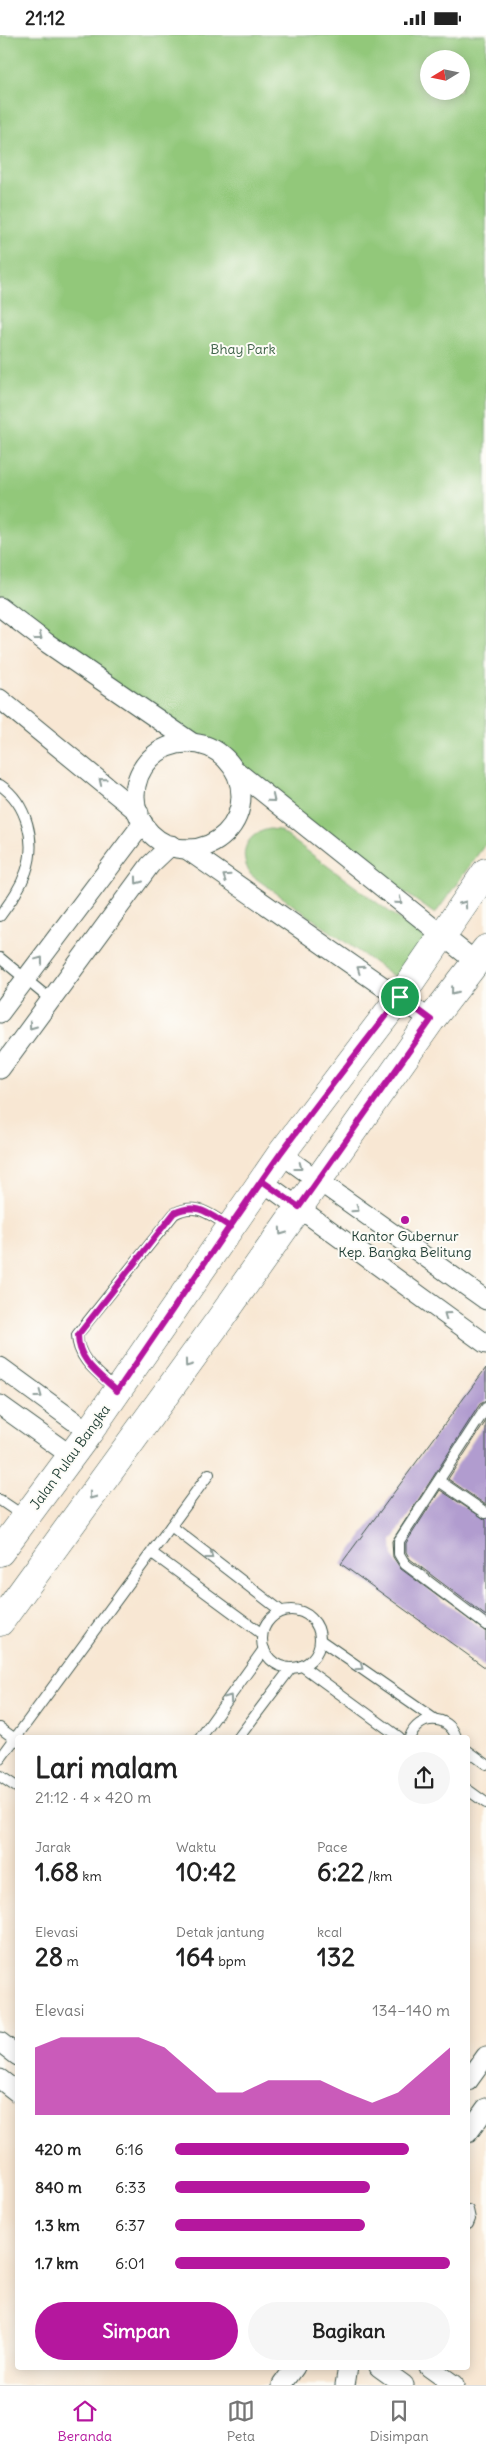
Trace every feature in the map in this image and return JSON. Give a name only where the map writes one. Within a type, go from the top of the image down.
[{"type":"main road","name":"Jalan Pulau Bangka","points":[[0,1552],[70,1455],[89,1432],[280,1154],[400,997],[486,872]]},
{"type":"main road","points":[[0,1622],[222,1318],[431,1020],[481,956]]},
{"type":"street","points":[[0,607],[47,643],[192,743],[211,748],[228,760],[238,778],[241,799],[236,819],[224,835],[196,849],[178,847],[150,865],[0,1069]]},
{"type":"street","points":[[0,699],[141,818],[157,838],[178,847],[431,1020]]},
{"type":"street","points":[[0,1013],[141,818],[136,793],[137,782],[146,764],[166,748],[192,743]]},
{"type":"street","points":[[234,769],[442,935],[481,956]]},
{"type":"street","points":[[280,1154],[486,1301]]},
{"type":"street","points":[[262,1181],[486,1344]]},
{"type":"street","points":[[0,1367],[89,1432]]},
{"type":"street","points":[[0,1405],[70,1455]]},
{"type":"street","points":[[0,2042],[15,2054]]},
{"type":"street","points":[[470,2078],[486,2056]]},
{"type":"street","points":[[0,2079],[15,2091]]},
{"type":"street","points":[[470,2130],[486,2108]]},
{"type":"street","points":[[282,2385],[292,2370]]},
{"type":"street","points":[[346,2385],[348,2370]]},
{"type":"street","points":[[383,2370],[404,2385]]},
{"type":"street","points":[[433,2370],[454,2385]]},
{"type":"lane","points":[[0,785],[9,791],[21,807],[30,832],[30,854],[26,871],[16,895],[0,916]]},
{"type":"lane","points":[[0,958],[51,1000]]},
{"type":"lane","points":[[117,1391],[84,1359],[78,1349],[78,1335],[174,1213],[186,1207],[197,1208],[230,1227]]},
{"type":"lane","points":[[486,1408],[399,1541],[399,1554],[405,1564],[486,1625]]},
{"type":"lane","points":[[20,1735],[209,1474]]},
{"type":"lane","points":[[439,1481],[486,1513]]},
{"type":"lane","points":[[0,1500],[26,1518]]},
{"type":"lane","points":[[171,1527],[281,1611]]},
{"type":"lane","points":[[152,1553],[262,1634]]},
{"type":"lane","points":[[292,1610],[303,1613],[312,1619],[318,1629],[320,1639],[318,1651],[311,1660],[302,1666],[291,1668],[280,1666],[270,1660],[264,1649],[262,1634],[271,1617],[281,1611],[292,1610]]},
{"type":"lane","points":[[320,1639],[434,1719],[443,1721],[451,1727],[455,1735]]},
{"type":"lane","points":[[202,1735],[264,1649]]},
{"type":"lane","points":[[302,1666],[396,1735]]},
{"type":"lane","points":[[241,1735],[291,1668]]},
{"type":"lane","points":[[411,1735],[418,1725],[434,1719]]},
{"type":"lane","points":[[0,1728],[15,1739]]},
{"type":"lane","points":[[0,1759],[15,1741]]},
{"type":"lane","points":[[470,1752],[486,1764]]},
{"type":"lane","points":[[0,1776],[15,1786]]},
{"type":"lane","points":[[470,1791],[486,1803]]},
{"type":"green space","name":"Bhay Park","points":[[0,35],[486,35],[486,843],[435,914],[0,606]]},
{"type":"green space","points":[[270,829],[279,830],[426,939],[396,978],[251,875],[245,860],[246,846],[255,835]]},
{"type":"building","points":[[486,1368],[486,1401],[480,1404],[392,1541],[393,1557],[401,1569],[486,1632],[486,1668],[341,1564]]},
{"type":"building","points":[[486,1421],[486,1505],[448,1479]]},
{"type":"building","points":[[440,1490],[486,1520],[486,1616],[410,1559],[406,1552],[406,1543]]},
{"type":"place","name":"Kantor Gubernur Kep. Bangka Belitung","points":[[405,1220]]},
{"type":"route","points":[[400,997],[280,1154],[262,1181],[117,1391],[84,1359],[78,1349],[78,1335],[152,1244],[174,1213],[186,1207],[197,1208],[230,1227],[262,1181],[299,1207],[431,1020],[400,997]]}]
